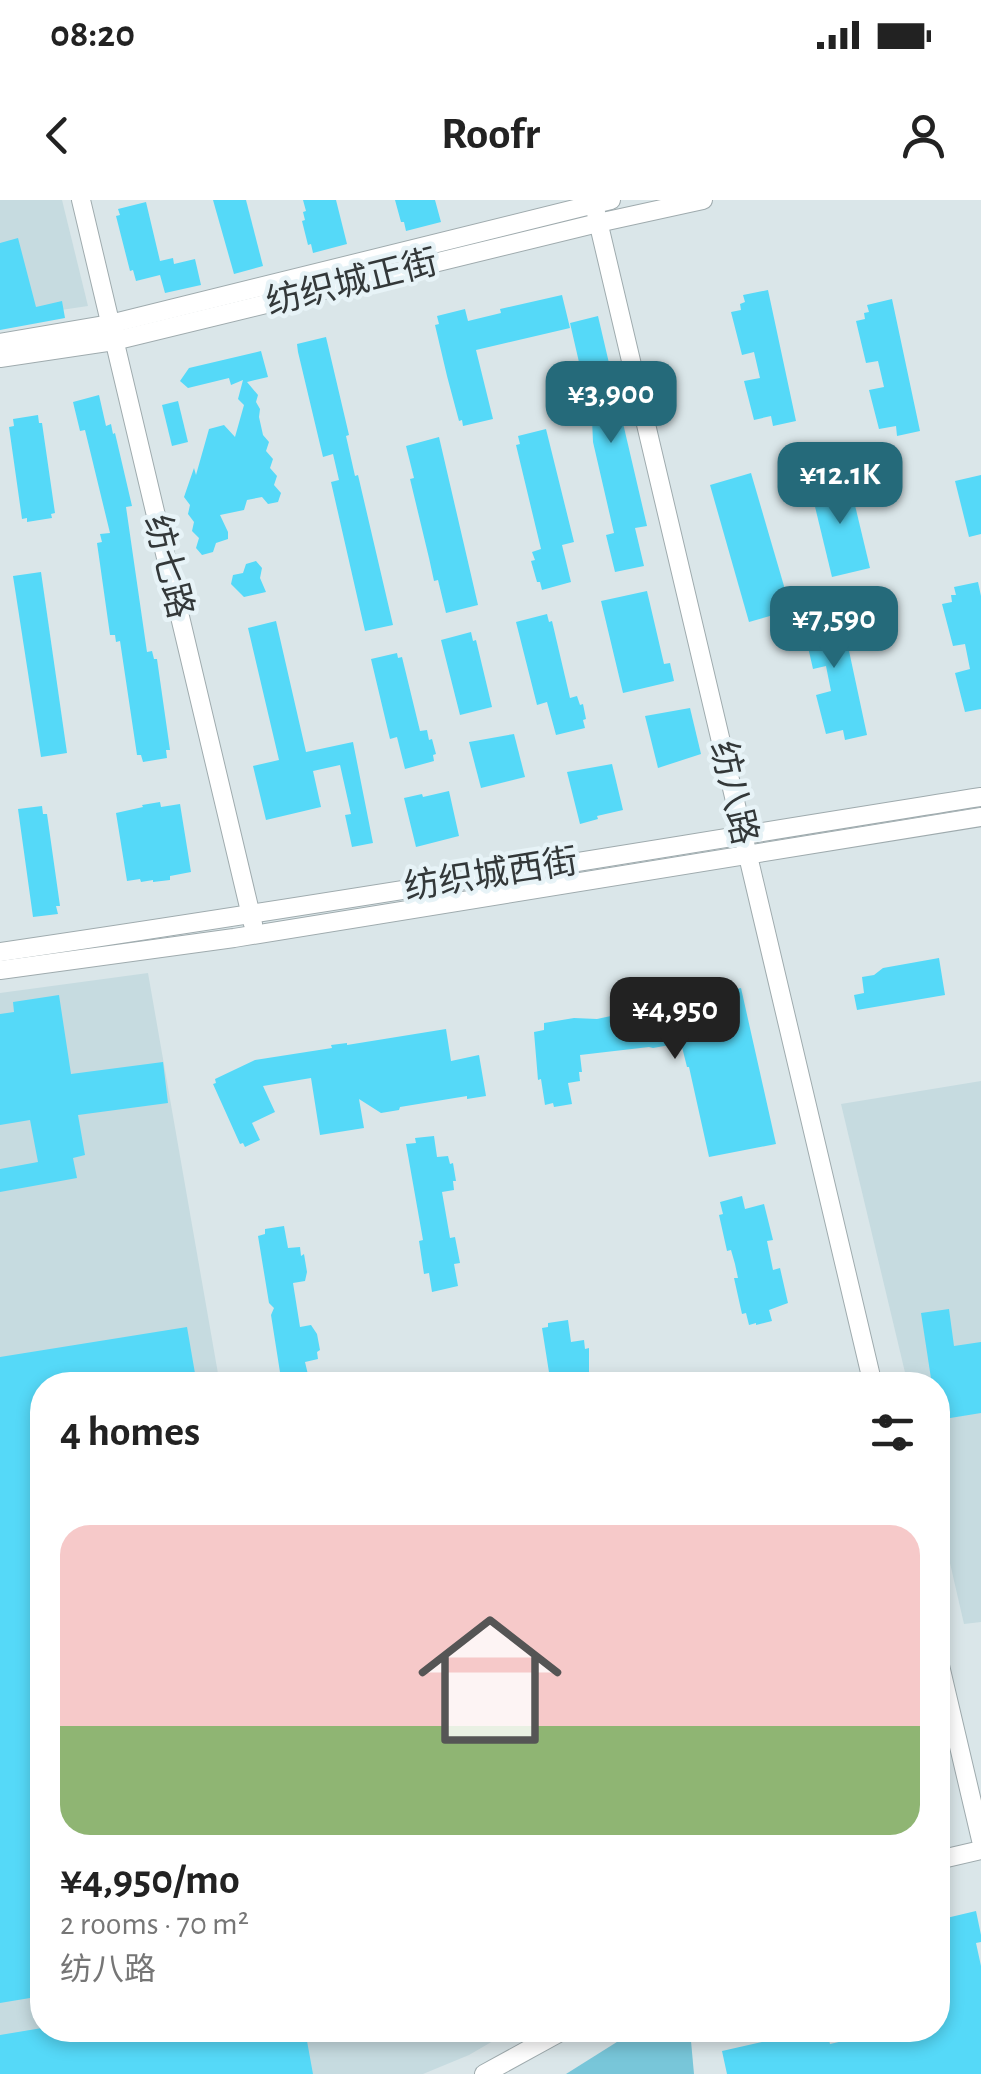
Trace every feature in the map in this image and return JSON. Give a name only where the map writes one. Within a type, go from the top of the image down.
[{"type":"street","name":"纺七路","points":[[81,200],[255,935]]},
{"type":"street","name":"纺织城正街","points":[[0,358],[599,207],[703,200]]},
{"type":"street","name":"纺八路","points":[[599,207],[870,1372]]},
{"type":"street","name":"纺织城正街","points":[[0,343],[112,332]]},
{"type":"street","name":"纺织城西街","points":[[0,952],[981,797]]},
{"type":"street","name":"纺织城西街","points":[[0,970],[255,935],[981,817]]},
{"type":"street","points":[[950,1708],[981,1840]]},
{"type":"street","points":[[950,1857],[981,1850]]},
{"type":"street","points":[[484,2074],[542,2042]]},
{"type":"shaded area","points":[[0,200],[62,200],[88,306],[0,319]]},
{"type":"shaded area","points":[[148,973],[218,1372],[30,1372],[30,2042],[491,2042],[469,2055],[423,2074],[0,2074],[0,993]]},
{"type":"shaded area","points":[[981,1081],[981,1622],[964,1624],[950,1563],[950,1372],[905,1372],[841,1104]]},
{"type":"shaded area","points":[[617,2042],[691,2042],[694,2074],[566,2074]]},
{"type":"building","points":[[213,200],[246,200],[263,266],[234,274]]},
{"type":"building","points":[[303,200],[336,200],[347,244],[313,253],[302,221],[306,211]]},
{"type":"building","points":[[395,200],[435,200],[441,222],[406,231]]},
{"type":"building","points":[[146,202],[160,261],[173,258],[174,264],[195,259],[201,285],[165,293],[160,275],[136,281],[116,216],[120,215],[118,209]]},
{"type":"building","points":[[18,238],[36,307],[62,301],[65,318],[0,330],[0,243]]},
{"type":"building","points":[[768,290],[796,421],[773,426],[771,416],[754,420],[744,381],[760,378],[754,352],[742,355],[731,312],[741,310],[743,295]]},
{"type":"building","points":[[562,295],[570,328],[476,350],[493,419],[463,426],[447,376],[435,325],[439,324],[437,316],[465,309],[468,321],[501,313],[500,309]]},
{"type":"building","points":[[892,299],[920,431],[897,436],[896,426],[879,429],[869,390],[884,387],[878,361],[866,363],[856,321],[865,319],[867,305]]},
{"type":"building","points":[[598,316],[647,526],[635,528],[644,566],[615,572],[606,535],[614,533],[570,323]]},
{"type":"building","points":[[326,337],[355,476],[358,475],[393,625],[365,631],[331,482],[339,480],[333,454],[323,457],[298,352],[297,344]]},
{"type":"building","points":[[261,351],[268,377],[247,382],[258,395],[263,435],[269,442],[266,451],[273,459],[270,468],[277,476],[274,485],[281,493],[278,502],[268,504],[262,497],[247,500],[244,510],[220,515],[228,539],[216,543],[213,552],[202,555],[196,548],[199,538],[192,531],[190,505],[184,497],[194,468],[196,475],[209,429],[224,425],[235,437],[244,405],[238,399],[243,380],[231,385],[229,378],[188,388],[180,381],[189,368]]},
{"type":"building","points":[[99,395],[106,426],[111,424],[115,433],[132,506],[126,507],[147,652],[152,651],[157,659],[170,750],[166,750],[167,758],[143,762],[141,755],[137,755],[120,641],[110,635],[97,543],[102,542],[100,534],[110,533],[85,430],[80,431],[73,402]]},
{"type":"building","points":[[178,401],[188,442],[172,446],[162,405]]},
{"type":"building","points":[[38,415],[55,513],[52,518],[27,522],[27,518],[22,519],[9,427],[14,426],[13,419]]},
{"type":"building","points":[[546,429],[574,542],[562,545],[571,582],[542,590],[531,561],[535,560],[532,552],[541,549],[516,445],[520,444],[518,436]]},
{"type":"building","points":[[439,437],[478,605],[446,613],[438,580],[434,581],[406,446]]},
{"type":"building","points":[[751,473],[791,610],[749,622],[710,485]]},
{"type":"building","points":[[981,475],[981,534],[969,537],[955,481]]},
{"type":"building","points":[[848,476],[870,568],[832,577],[810,486]]},
{"type":"building","points":[[256,561],[262,568],[260,578],[266,592],[244,597],[231,584],[233,575],[243,573],[246,564]]},
{"type":"building","points":[[41,572],[67,753],[41,757],[13,576]]},
{"type":"building","points":[[978,582],[981,709],[965,712],[955,673],[970,669],[965,644],[953,646],[942,604],[952,602],[951,595],[956,595],[954,587]]},
{"type":"building","points":[[647,591],[664,664],[670,663],[674,681],[623,693],[601,601]]},
{"type":"building","points":[[839,604],[867,735],[845,740],[843,730],[826,734],[816,695],[831,691],[826,666],[813,669],[800,612]]},
{"type":"building","points":[[547,614],[570,698],[577,696],[586,719],[585,728],[556,735],[547,702],[537,705],[516,622]]},
{"type":"building","points":[[276,621],[306,752],[353,742],[373,843],[352,847],[345,815],[351,814],[340,765],[313,771],[321,807],[266,820],[253,766],[279,760],[248,628]]},
{"type":"building","points":[[471,632],[492,707],[460,715],[441,640]]},
{"type":"building","points":[[397,653],[398,658],[402,657],[420,731],[427,730],[436,754],[434,761],[405,769],[397,737],[390,739],[371,659]]},
{"type":"building","points":[[690,708],[701,754],[658,768],[645,716]]},
{"type":"building","points":[[514,734],[525,777],[481,788],[469,742]]},
{"type":"building","points":[[612,764],[623,810],[580,824],[567,772]]},
{"type":"building","points":[[449,791],[459,836],[416,847],[404,798]]},
{"type":"building","points":[[160,802],[161,807],[180,804],[191,872],[170,876],[170,880],[127,881],[116,813]]},
{"type":"building","points":[[42,806],[43,814],[47,814],[60,906],[56,906],[58,914],[33,917],[18,809]]},
{"type":"building","points":[[939,958],[945,995],[857,1010],[854,995],[864,993],[862,977],[883,968]]},
{"type":"building","points":[[741,988],[776,1144],[709,1157],[681,1043],[580,1055],[580,1081],[568,1083],[572,1104],[545,1105],[541,1079],[538,1080],[534,1032],[544,1030],[544,1023],[597,1019]]},
{"type":"building","points":[[59,995],[71,1074],[163,1062],[168,1103],[78,1115],[85,1155],[73,1158],[77,1178],[0,1192],[0,1169],[38,1162],[30,1120],[0,1125],[0,1014],[14,1012],[13,1002]]},
{"type":"building","points":[[446,1029],[451,1061],[479,1055],[486,1096],[467,1096],[381,1113],[359,1099],[364,1128],[320,1135],[311,1078],[263,1086],[275,1112],[252,1123],[260,1140],[245,1147],[240,1144],[213,1084],[215,1079],[255,1060]]},
{"type":"building","points":[[434,1136],[437,1157],[448,1156],[450,1164],[453,1163],[454,1190],[442,1192],[450,1238],[455,1237],[460,1263],[454,1264],[458,1286],[432,1292],[429,1273],[424,1274],[419,1241],[423,1240],[406,1144],[416,1143],[415,1138]]},
{"type":"building","points":[[742,1196],[745,1209],[764,1204],[773,1240],[767,1241],[773,1270],[780,1268],[788,1303],[769,1310],[772,1321],[756,1325],[749,1325],[746,1313],[742,1314],[735,1264],[731,1250],[727,1251],[719,1215],[723,1214],[720,1202]]},
{"type":"building","points":[[284,1226],[288,1248],[300,1247],[301,1256],[304,1254],[305,1281],[293,1283],[300,1327],[311,1325],[320,1350],[318,1359],[305,1362],[307,1372],[280,1372],[271,1315],[274,1308],[269,1303],[258,1236],[265,1234],[265,1229]]},
{"type":"building","points":[[949,1309],[954,1346],[981,1342],[981,1413],[950,1418],[950,1372],[930,1372],[921,1313]]},
{"type":"building","points":[[568,1320],[571,1342],[584,1340],[585,1349],[589,1348],[589,1372],[549,1372],[542,1328],[548,1327],[548,1323]]},
{"type":"building","points":[[187,1327],[195,1372],[30,1372],[30,1998],[0,2003],[0,1357]]},
{"type":"building","points":[[976,1911],[981,1935],[981,1942],[976,1943],[981,1966],[981,2074],[727,2074],[722,2051],[761,2042],[950,2042],[950,1917]]},
{"type":"building","points":[[30,2030],[30,2042],[307,2042],[313,2074],[0,2074],[0,2035]]}]
